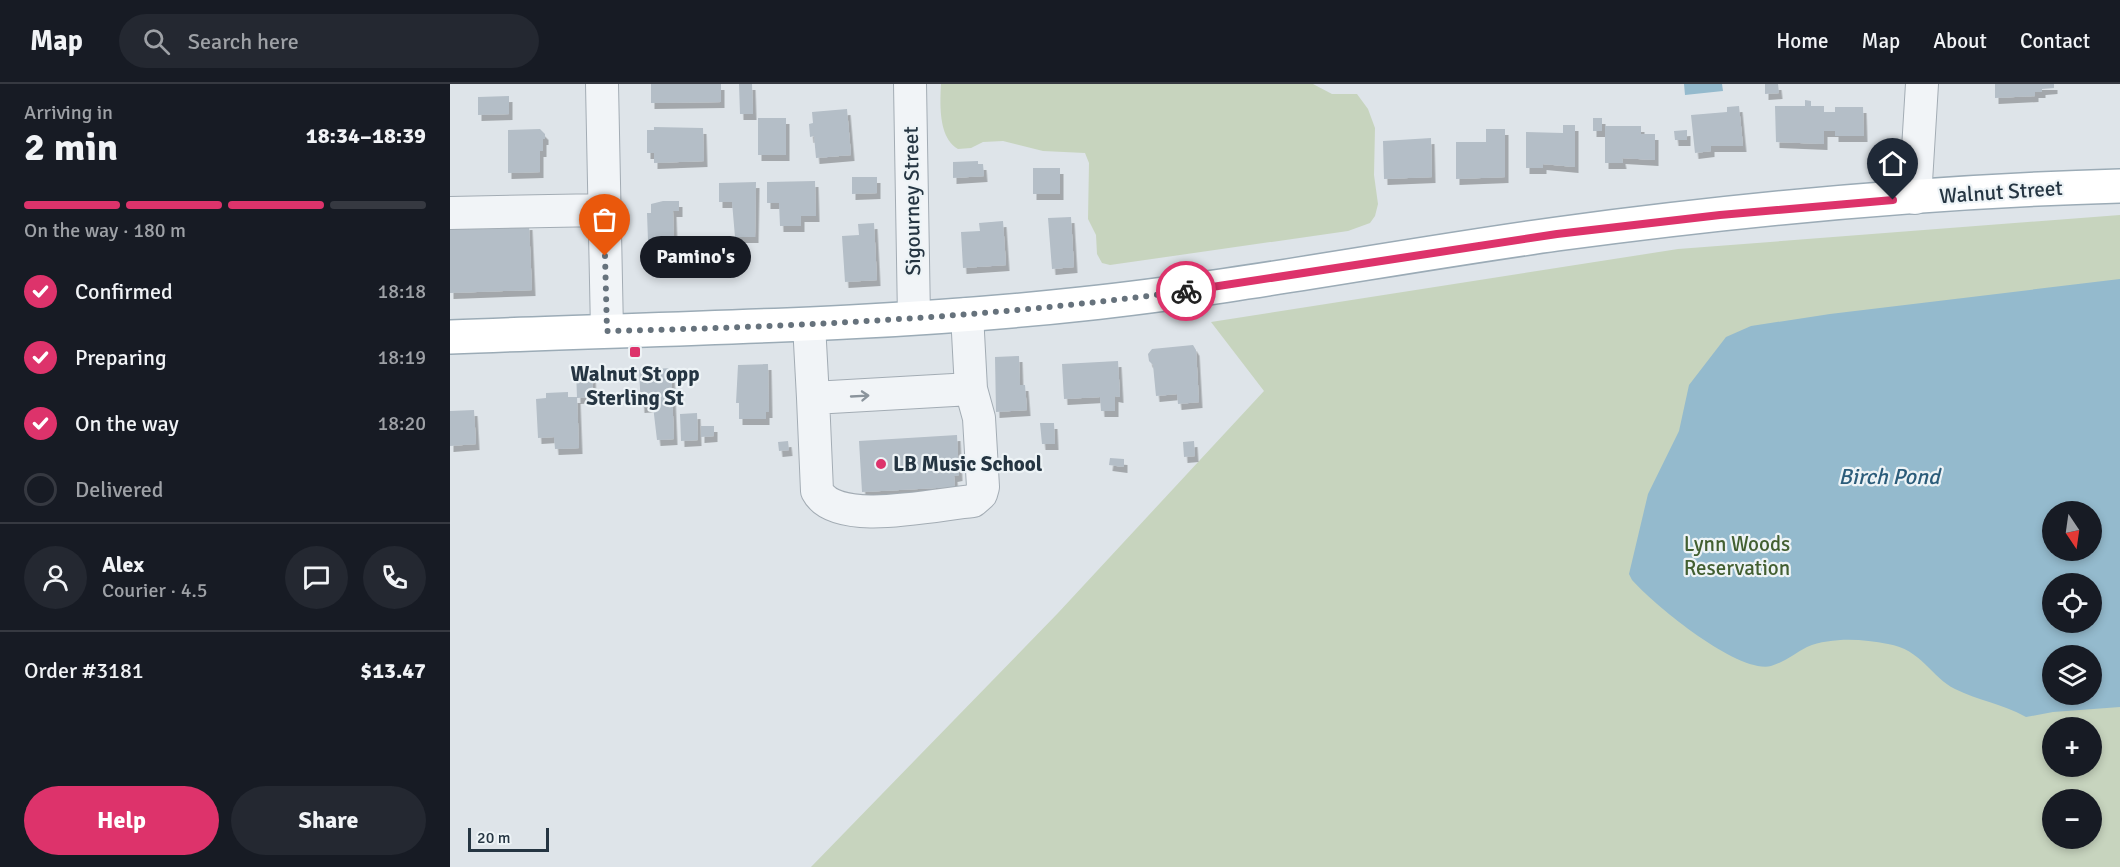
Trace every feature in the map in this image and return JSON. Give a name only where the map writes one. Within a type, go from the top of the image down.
[{"type":"main road","name":"Walnut Street","points":[[450,337],[809,324],[967,314],[1171,293],[1613,227],[1732,213],[1915,198],[2120,186]]},
{"type":"street","points":[[602,84],[607,331]]},
{"type":"street","name":"Sigourney Street","points":[[910,84],[914,318]]},
{"type":"street","points":[[1915,198],[1922,84]]},
{"type":"street","points":[[450,213],[604,210]]},
{"type":"street","points":[[809,324],[815,487],[829,504],[868,512],[973,501],[980,496],[983,489],[979,418],[971,389],[967,314]]},
{"type":"street","points":[[813,398],[971,389]]},
{"type":"green space","points":[[941,84],[1313,84],[1332,94],[1357,94],[1368,109],[1375,128],[1374,175],[1378,204],[1375,216],[1370,223],[1348,231],[1110,265],[1102,263],[1097,254],[1096,235],[1088,219],[1089,163],[1085,153],[1043,151],[1003,141],[983,142],[971,148],[958,149],[951,144],[944,129]]},
{"type":"green space","name":"Lynn Woods Reservation","points":[[2120,215],[2120,867],[811,867],[1058,613],[1264,391],[1211,322],[1678,249]]},
{"type":"water","points":[[1684,84],[1722,84],[1723,91],[1685,95]]},
{"type":"water","name":"Birch Pond","points":[[2120,279],[2120,707],[2053,712],[2026,717],[1955,689],[1939,678],[1918,658],[1899,647],[1868,641],[1837,640],[1817,644],[1771,666],[1756,666],[1718,649],[1697,635],[1658,605],[1632,580],[1629,574],[1648,494],[1679,431],[1689,385],[1726,337],[1751,326],[1830,314]]},
{"type":"building","points":[[651,84],[721,84],[721,102],[651,103]]},
{"type":"building","points":[[739,84],[752,84],[753,114],[740,114]]},
{"type":"building","points":[[1765,84],[1778,84],[1779,93],[1765,94]]},
{"type":"building","points":[[1995,84],[2054,84],[2054,88],[2042,89],[2042,92],[2035,92],[2035,96],[1995,98]]},
{"type":"building","points":[[509,96],[509,114],[478,115],[478,97]]},
{"type":"building","points":[[1805,100],[1811,101],[1811,106],[1824,106],[1824,112],[1835,112],[1835,107],[1863,107],[1864,136],[1835,136],[1835,131],[1824,131],[1824,144],[1776,142],[1775,106],[1805,106]]},
{"type":"building","points":[[1739,106],[1743,146],[1711,146],[1711,151],[1695,153],[1691,115],[1727,112],[1727,107]]},
{"type":"building","points":[[847,109],[851,155],[816,158],[814,136],[810,137],[809,124],[813,123],[812,112]]},
{"type":"building","points":[[758,118],[786,118],[786,155],[758,155]]},
{"type":"building","points":[[1593,118],[1602,118],[1602,131],[1593,131]]},
{"type":"building","points":[[1563,125],[1575,125],[1575,167],[1543,164],[1543,168],[1526,168],[1526,132],[1563,133]]},
{"type":"building","points":[[1605,126],[1641,126],[1641,134],[1655,134],[1655,160],[1622,158],[1623,163],[1605,163]]},
{"type":"building","points":[[654,127],[703,128],[704,161],[654,163],[654,153],[647,153],[647,130],[654,130]]},
{"type":"building","points":[[540,129],[545,134],[545,139],[543,139],[543,151],[540,151],[540,172],[508,173],[508,130]]},
{"type":"building","points":[[1486,129],[1505,129],[1505,177],[1456,179],[1456,142],[1486,142]]},
{"type":"building","points":[[1687,130],[1687,140],[1675,140],[1674,131]]},
{"type":"building","points":[[1431,138],[1432,177],[1384,179],[1383,141]]},
{"type":"building","points":[[978,161],[978,164],[983,164],[984,176],[953,178],[953,162]]},
{"type":"building","points":[[1033,168],[1060,168],[1060,194],[1033,194]]},
{"type":"building","points":[[852,177],[877,177],[877,193],[852,194]]},
{"type":"building","points":[[815,181],[816,216],[801,216],[801,226],[780,226],[779,203],[767,203],[767,182]]},
{"type":"building","points":[[756,182],[755,237],[735,237],[732,202],[719,202],[719,183]]},
{"type":"building","points":[[679,201],[679,211],[673,211],[675,268],[649,269],[647,213],[651,213],[651,204]]},
{"type":"building","points":[[1071,217],[1074,267],[1052,269],[1048,218]]},
{"type":"building","points":[[1003,221],[1006,265],[963,268],[961,232],[980,231],[979,223]]},
{"type":"building","points":[[874,223],[877,280],[845,282],[842,236],[859,235],[858,224]]},
{"type":"building","points":[[529,224],[532,290],[450,293],[450,227]]},
{"type":"building","points":[[1193,345],[1196,350],[1199,402],[1178,404],[1177,394],[1156,396],[1153,365],[1149,361],[1148,354],[1152,349]]},
{"type":"building","points":[[1019,356],[1020,385],[1025,385],[1027,410],[996,412],[995,357]]},
{"type":"building","points":[[1118,361],[1120,397],[1115,396],[1115,411],[1101,411],[1100,397],[1064,399],[1062,364]]},
{"type":"building","points":[[768,364],[769,412],[766,412],[766,419],[739,419],[739,403],[736,403],[738,365]]},
{"type":"building","points":[[671,368],[674,439],[657,440],[653,406],[641,407],[639,370]]},
{"type":"building","points":[[576,369],[592,369],[593,397],[577,398]]},
{"type":"building","points":[[568,392],[568,397],[577,397],[579,448],[555,449],[554,437],[538,438],[536,399],[546,398],[546,393]]},
{"type":"building","points":[[474,410],[476,444],[450,446],[450,411]]},
{"type":"building","points":[[697,413],[698,440],[681,441],[680,414]]},
{"type":"building","points":[[1040,423],[1054,423],[1055,444],[1042,444]]},
{"type":"building","points":[[701,426],[714,426],[714,436],[701,437]]},
{"type":"building","points":[[957,435],[959,475],[954,476],[955,487],[862,492],[859,441]]},
{"type":"building","points":[[788,441],[789,450],[779,451],[778,442]]},
{"type":"building","points":[[1194,441],[1195,456],[1184,457],[1183,442]]},
{"type":"building","points":[[1110,458],[1124,459],[1124,467],[1109,465]]},
{"type":"way so far","points":[[605,256],[607,331],[914,318],[1080,305],[1186,291]]},
{"type":"place","name":"Pamino's","points":[[605,256]]},
{"type":"place","name":"Walnut St opp Sterling St","points":[[635,352]]},
{"type":"place","name":"LB Music School","points":[[881,464]]},
{"type":"route","points":[[1186,291],[1557,234],[1720,215],[1893,200]]}]
